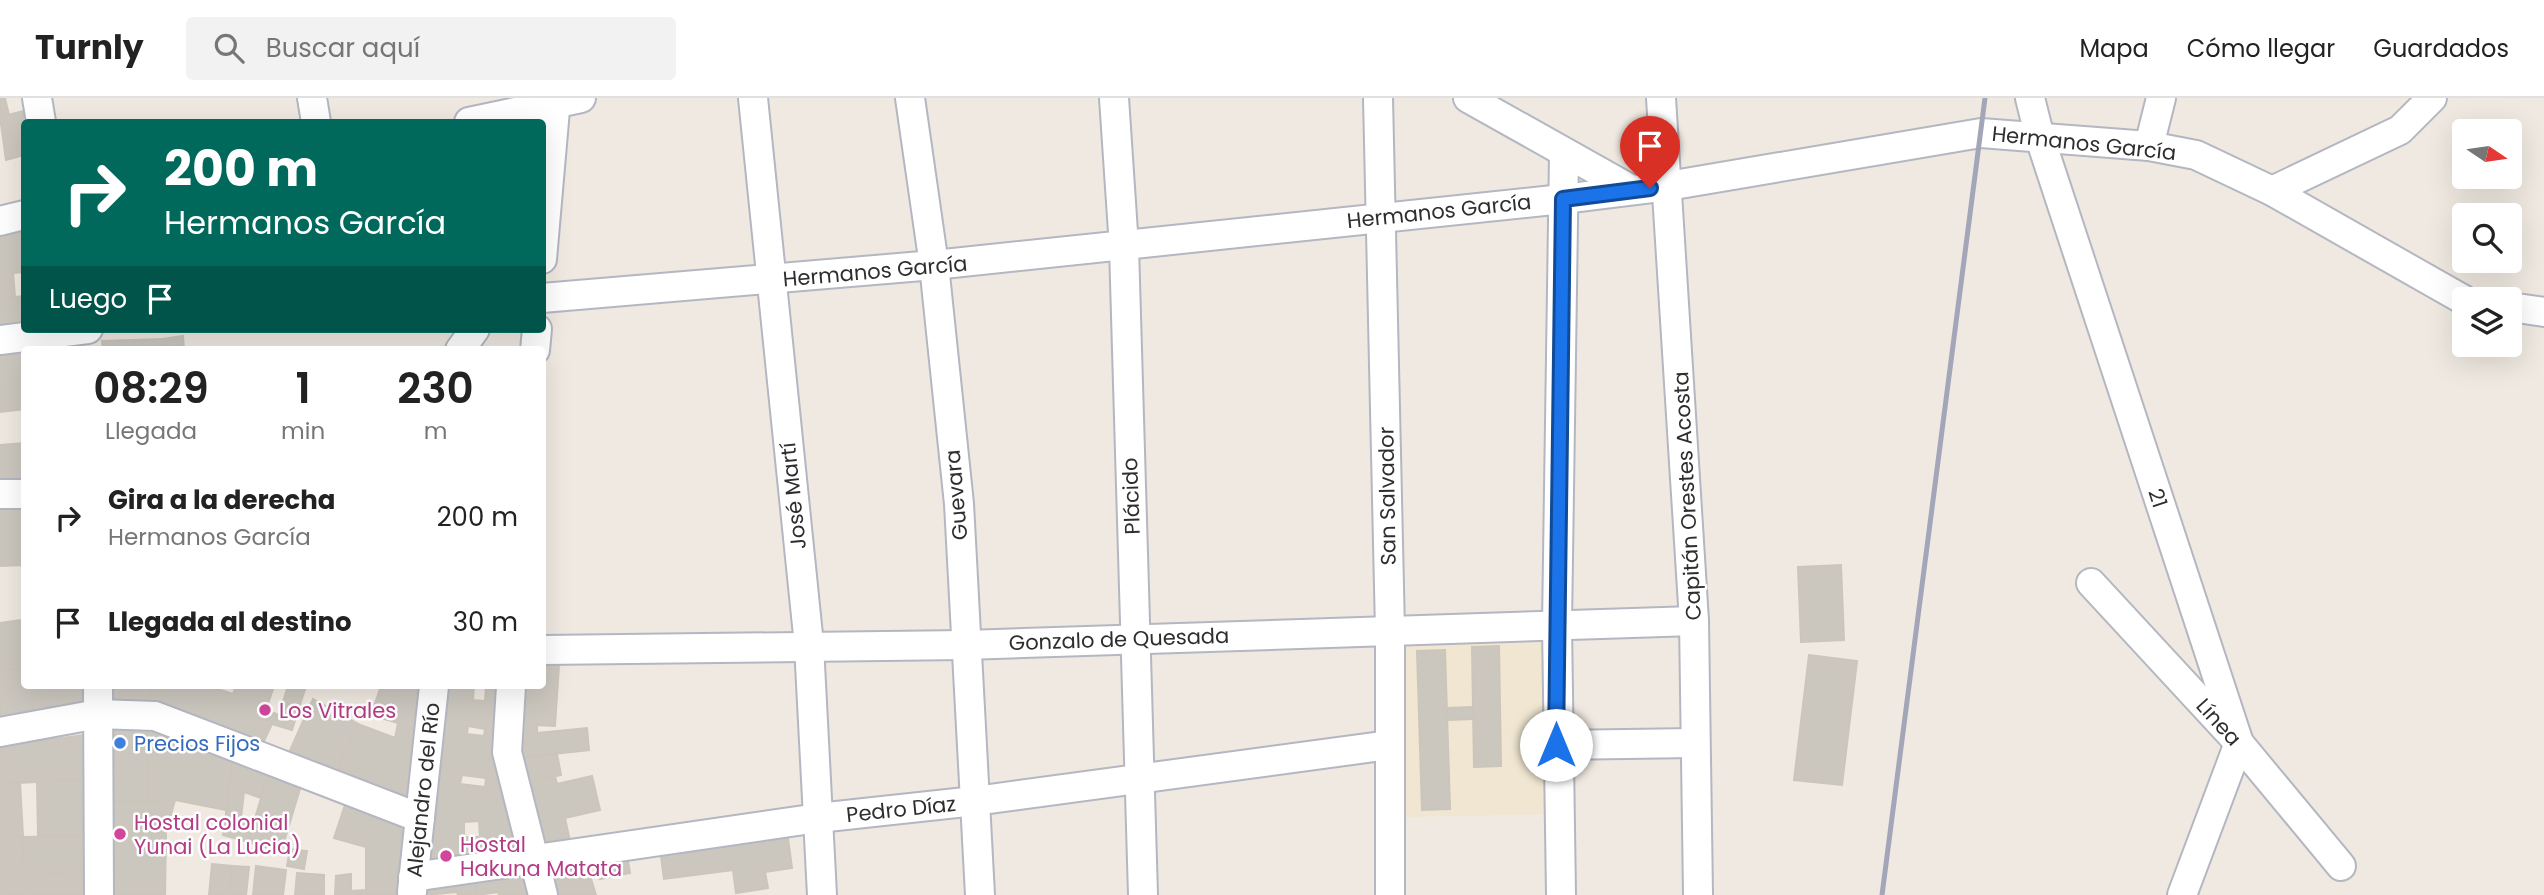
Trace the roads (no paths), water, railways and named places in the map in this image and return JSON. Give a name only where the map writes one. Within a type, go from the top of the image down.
[{"type":"street","points":[[37,98],[40,119]]},
{"type":"street","points":[[312,98],[316,119]]},
{"type":"street","name":"José Martí","points":[[753,98],[769,281],[810,645],[822,895]]},
{"type":"street","name":"Guevara","points":[[910,98],[934,265],[959,504],[979,895]]},
{"type":"street","name":"Plácido","points":[[1114,98],[1124,247],[1143,895]]},
{"type":"street","name":"San Salvador","points":[[1378,98],[1390,631],[1390,895]]},
{"type":"street","points":[[1468,98],[1632,190]]},
{"type":"street","name":"Capitán Orestes Acosta","points":[[1661,98],[1694,621],[1698,895]]},
{"type":"street","name":"21","points":[[2030,98],[2040,138],[2239,743]]},
{"type":"street","points":[[2149,146],[2161,98]]},
{"type":"street","points":[[2272,191],[2400,130],[2430,99]]},
{"type":"street","points":[[482,119],[564,100],[546,230]]},
{"type":"street","name":"Hermanos García","points":[[546,298],[769,281],[1124,247],[1382,216],[1563,199],[1668,186],[1981,133],[2149,146],[2196,155],[2272,191],[2452,293]]},
{"type":"street","points":[[1561,895],[1556,745],[1564,154]]},
{"type":"street","points":[[0,221],[21,216]]},
{"type":"street","points":[[2522,309],[2544,312]]},
{"type":"street","points":[[0,340],[81,335]]},
{"type":"street","points":[[0,495],[21,494]]},
{"type":"street","name":"Línea","points":[[2091,583],[2239,743],[2341,866]]},
{"type":"street","name":"Gonzalo de Quesada","points":[[546,650],[965,645],[1694,621]]},
{"type":"street","points":[[98,689],[99,895]]},
{"type":"street","name":"Alejandro del Río","points":[[412,886],[434,689]]},
{"type":"street","points":[[511,689],[507,752],[543,895]]},
{"type":"street","points":[[0,732],[98,714],[155,716],[420,818]]},
{"type":"street","points":[[1556,745],[1695,743]]},
{"type":"street","points":[[2182,895],[2239,743]]},
{"type":"street","name":"Pedro Díaz","points":[[412,886],[533,860],[818,818],[975,801],[1389,745]]},
{"type":"railway","points":[[1882,895],[1985,98]]},
{"type":"place","name":"Los Vitrales","points":[[265,710]]},
{"type":"place","name":"Precios Fijos","points":[[120,743]]},
{"type":"place","name":"Hostal colonial Yunai (La Lucia)","points":[[120,834]]},
{"type":"place","name":"Hostal Hakuna Matata","points":[[446,856]]}]
